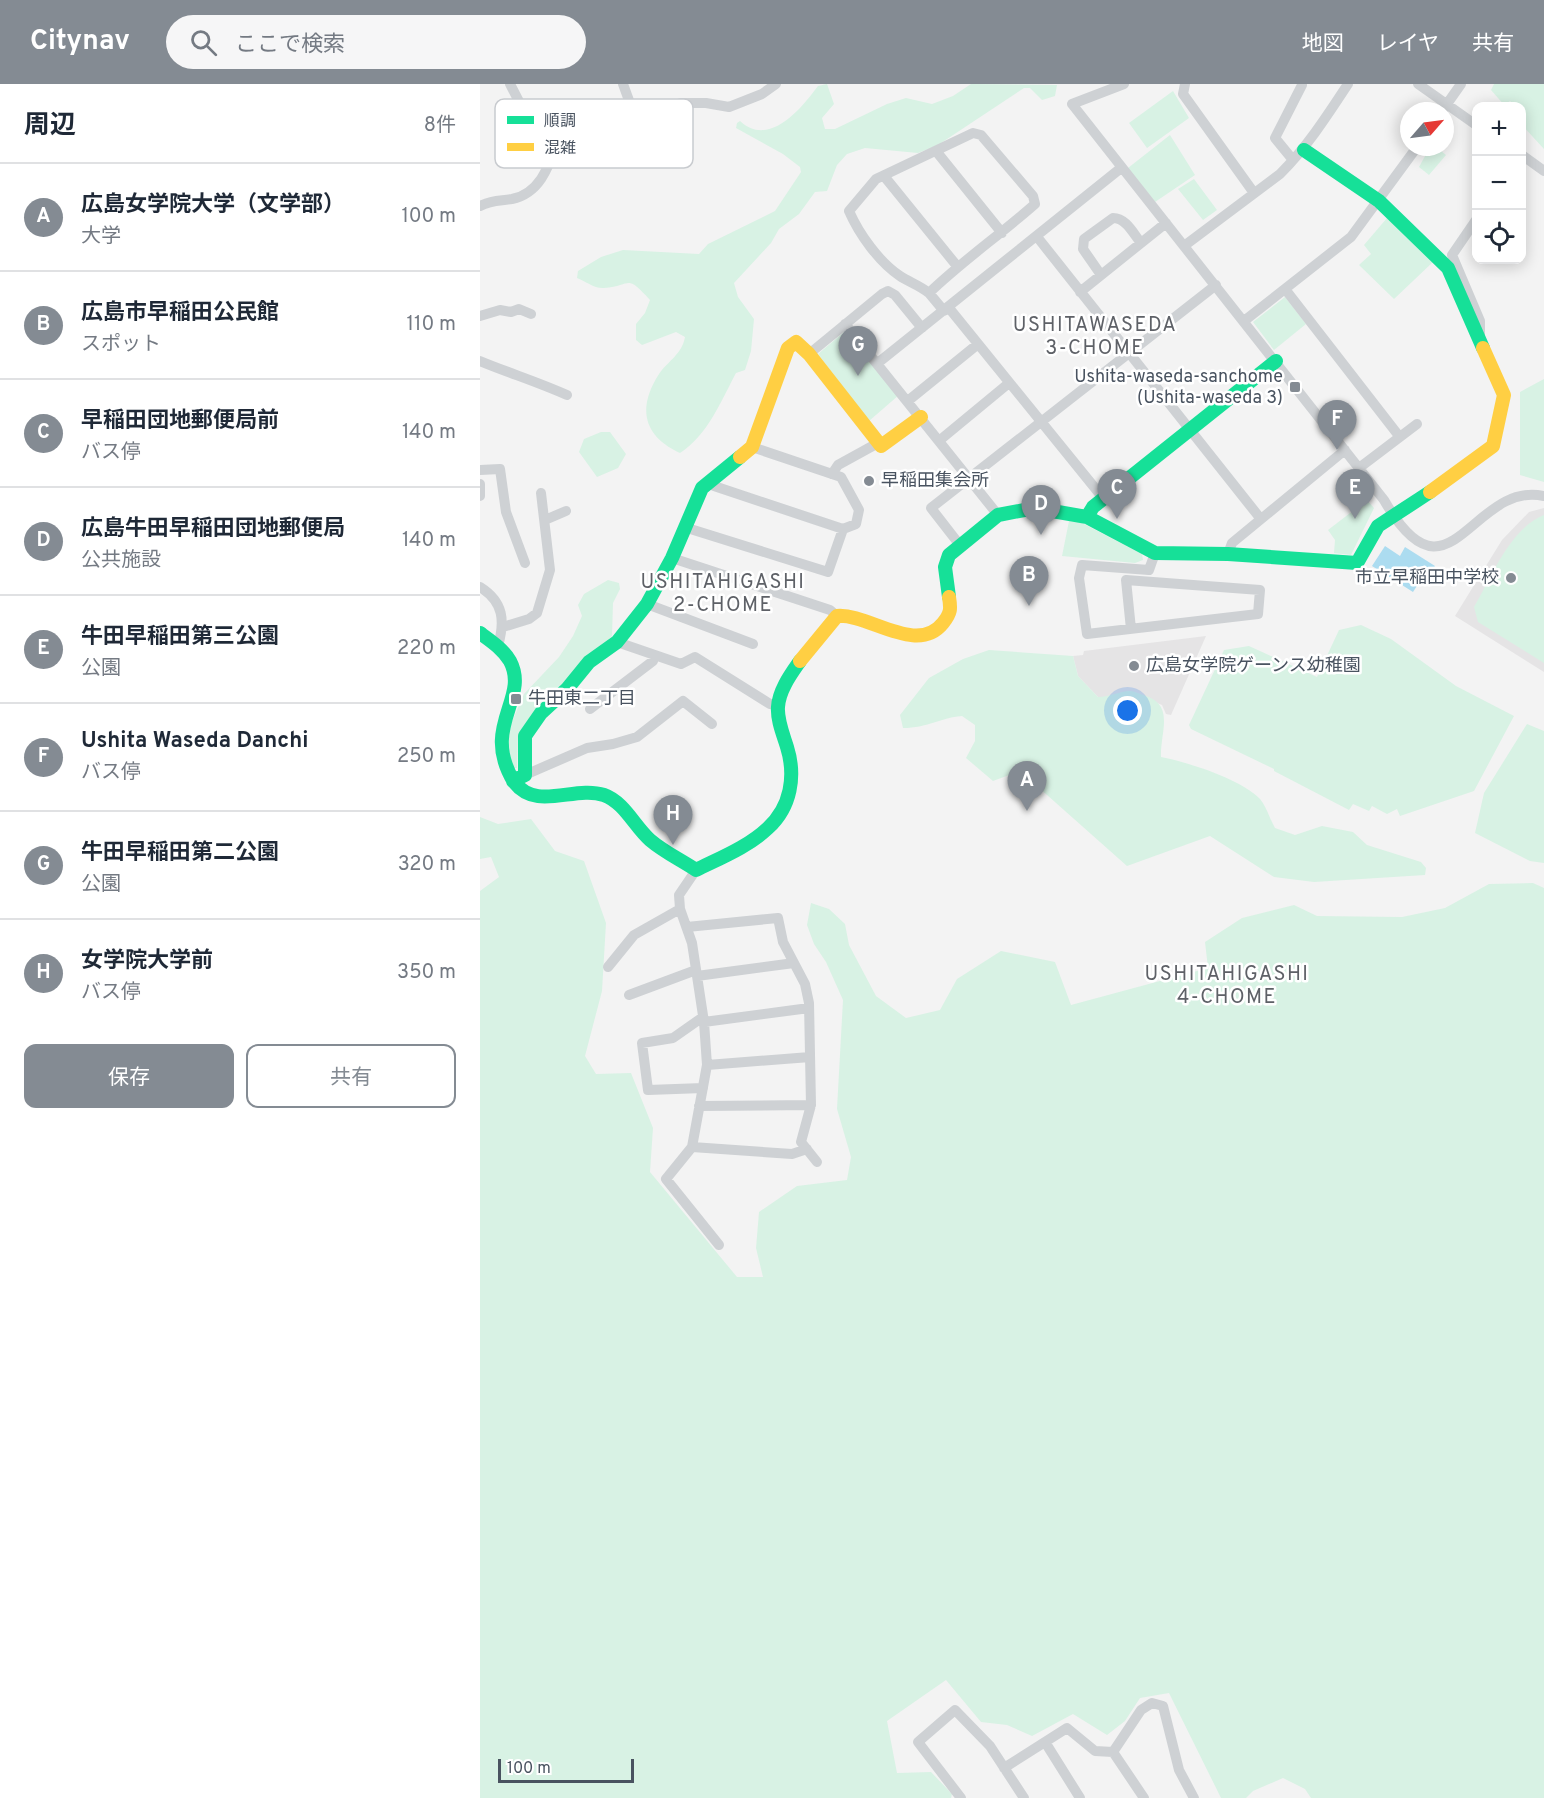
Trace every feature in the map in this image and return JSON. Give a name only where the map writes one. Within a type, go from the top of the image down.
[{"type":"street","points":[[510,84],[518,99]]},
{"type":"street","points":[[623,84],[628,99]]},
{"type":"street","points":[[693,103],[729,107],[762,94],[776,84]]},
{"type":"street","points":[[1124,84],[1072,104],[1276,361],[1359,468],[1393,517],[1425,546],[1439,547],[1452,543],[1497,505],[1515,496],[1544,496]]},
{"type":"street","points":[[1185,84],[1183,94],[1254,193]]},
{"type":"street","points":[[1184,246],[1254,193],[1304,150],[1348,84]]},
{"type":"street","points":[[1418,84],[1438,102]]},
{"type":"street","points":[[1449,102],[1461,84]]},
{"type":"street","points":[[1293,160],[1275,138],[1302,85]]},
{"type":"street","points":[[1454,113],[1472,123]]},
{"type":"street","points":[[929,293],[957,266],[1002,233],[1035,204],[1034,196],[981,135],[973,133],[876,179],[849,211],[883,262],[902,277],[914,281],[947,309],[1104,498]]},
{"type":"street","points":[[719,1245],[666,1179],[692,1147],[707,1065],[704,1020],[697,973],[687,927],[680,909],[679,895],[696,870],[765,832],[790,795],[793,773],[778,705],[784,687],[829,623],[837,616],[847,615],[906,634],[920,636],[931,633],[942,625],[951,611],[945,567],[949,555],[959,544],[998,515],[1035,508],[1087,517],[1155,553],[1228,554],[1357,563],[1378,526],[1492,446],[1504,395],[1448,268],[1379,201],[1304,150]]},
{"type":"street","points":[[936,151],[1002,233]]},
{"type":"street","points":[[1244,321],[1351,237],[1411,156]]},
{"type":"street","points":[[1523,156],[1544,171]]},
{"type":"street","points":[[480,206],[492,200],[514,198],[534,189],[548,168]]},
{"type":"street","points":[[879,362],[1038,238],[1122,168]]},
{"type":"street","points":[[884,176],[957,266]]},
{"type":"street","points":[[1101,275],[1083,249],[1084,239],[1113,218],[1118,218],[1141,243]]},
{"type":"street","points":[[1080,291],[1166,223]]},
{"type":"street","points":[[1472,226],[1452,255],[1480,321],[1480,341]]},
{"type":"street","points":[[1038,238],[1260,518]]},
{"type":"street","points":[[959,544],[931,508],[1216,285]]},
{"type":"street","points":[[1285,289],[1399,436]]},
{"type":"street","points":[[809,354],[888,291],[895,295],[922,328]]},
{"type":"street","points":[[480,316],[500,310],[511,312],[519,309],[531,314]]},
{"type":"street","points":[[845,324],[879,362],[998,515]]},
{"type":"street","points":[[696,870],[644,835],[616,803],[604,795],[591,792],[544,797],[532,796],[519,789],[525,736],[541,713],[567,689],[589,662],[617,642],[647,604],[672,558],[702,488],[752,447],[788,348],[796,342],[809,354],[881,446],[921,417]]},
{"type":"street","points":[[909,400],[978,344]]},
{"type":"street","points":[[480,360],[505,372],[528,377],[567,395]]},
{"type":"street","points":[[1087,517],[1093,507],[1276,361]]},
{"type":"street","points":[[940,440],[1009,383]]},
{"type":"street","points":[[1359,468],[1417,424]]},
{"type":"street","points":[[832,474],[838,465],[878,442]]},
{"type":"street","points":[[710,480],[714,486],[843,529],[856,524],[859,510],[841,477],[752,447]]},
{"type":"street","points":[[1228,554],[1232,543],[1260,518],[1345,450]]},
{"type":"street","points":[[480,470],[500,469],[506,512],[525,562]]},
{"type":"street","points":[[480,484],[480,496]]},
{"type":"street","points":[[503,627],[529,619],[537,613],[550,570],[541,493]]},
{"type":"street","points":[[545,520],[566,511]]},
{"type":"street","points":[[684,527],[828,572],[843,529]]},
{"type":"street","points":[[1131,629],[1126,580],[1260,590],[1258,614],[1131,629],[1087,634],[1079,578],[1082,565],[1149,570],[1155,553]]},
{"type":"street","points":[[672,558],[830,610],[837,616]]},
{"type":"street","points":[[480,587],[493,595],[498,604],[503,627],[498,646]]},
{"type":"street","points":[[647,604],[753,644]]},
{"type":"street","points":[[480,633],[498,646],[513,667],[516,679],[513,693],[498,726],[495,740],[519,778]]},
{"type":"street","points":[[617,642],[681,664],[695,657],[770,704],[778,705]]},
{"type":"street","points":[[590,709],[653,661],[655,656]]},
{"type":"street","points":[[519,778],[587,748],[613,744],[637,736],[683,701],[712,724]]},
{"type":"street","points":[[608,967],[634,935],[680,909]]},
{"type":"street","points":[[687,927],[778,918],[783,942],[805,984],[809,1008],[811,1105],[801,1142],[817,1162]]},
{"type":"street","points":[[629,995],[697,973],[794,963]]},
{"type":"street","points":[[703,1088],[648,1090],[642,1042],[673,1038],[704,1020],[809,1008]]},
{"type":"street","points":[[707,1065],[810,1057]]},
{"type":"street","points":[[699,1106],[811,1105]]},
{"type":"street","points":[[692,1147],[792,1154],[807,1149]]},
{"type":"street","points":[[1113,1752],[1141,1710],[1152,1703],[1162,1706],[1179,1770],[1194,1798]]},
{"type":"street","points":[[961,1798],[918,1742],[955,1710],[990,1746],[1024,1798]]},
{"type":"street","points":[[1004,1768],[1067,1728],[1095,1751],[1113,1752]]},
{"type":"street","points":[[1045,1742],[1080,1798]]},
{"type":"street","points":[[1113,1752],[1144,1798]]},
{"type":"shaded area","name":"市立早稲田中学校","points":[[1544,508],[1544,672],[1455,616],[1502,540],[1529,512]]},
{"type":"shaded area","name":"広島女学院ゲーンス幼稚園","points":[[1206,636],[1171,715],[1166,714],[1162,705],[1129,691],[1113,697],[1098,697],[1078,676],[1073,656],[1083,655],[1084,651]]},
{"type":"green space","points":[[827,84],[834,104],[822,118],[825,129],[835,129],[887,104],[906,98],[932,104],[953,96],[971,84],[1057,85],[1055,96],[1042,100],[1030,88],[1024,88],[938,145],[918,153],[865,148],[847,154],[837,165],[827,191],[815,192],[799,214],[779,229],[771,243],[734,283],[738,297],[754,319],[751,351],[745,370],[736,373],[706,427],[690,446],[680,453],[658,438],[651,429],[646,409],[652,386],[678,352],[685,337],[676,332],[642,345],[636,340],[636,324],[645,313],[650,300],[632,284],[597,287],[577,278],[578,271],[601,257],[623,250],[699,254],[708,244],[775,211],[801,172],[800,167],[783,154],[736,128],[737,123],[740,121],[751,128],[762,130],[773,128],[784,122],[803,105],[818,86]]},
{"type":"green space","points":[[1494,84],[1544,84],[1544,149],[1526,129],[1526,102],[1502,102],[1491,90]]},
{"type":"green space","points":[[1173,91],[1189,118],[1147,148],[1129,123]]},
{"type":"green space","points":[[1170,135],[1195,175],[1155,202],[1128,168]]},
{"type":"green space","points":[[1425,156],[1445,156],[1429,175],[1419,167]]},
{"type":"green space","points":[[1194,179],[1217,210],[1203,220],[1178,189]]},
{"type":"green space","points":[[1387,218],[1433,262],[1394,299],[1359,265],[1371,254],[1364,245]]},
{"type":"green space","points":[[1285,297],[1306,324],[1274,350],[1253,322]]},
{"type":"green space","points":[[844,332],[899,395],[869,421],[818,354]]},
{"type":"green space","points":[[1544,379],[1544,482],[1520,475],[1520,392]]},
{"type":"green space","points":[[601,432],[610,432],[626,454],[618,468],[597,477],[579,452],[584,439]]},
{"type":"green space","points":[[1367,500],[1374,508],[1351,555],[1334,553],[1335,540],[1328,530]]},
{"type":"green space","name":"市立早稲田中学校","points":[[1544,515],[1544,663],[1478,622],[1474,607],[1511,542],[1532,521]]},
{"type":"green space","points":[[1069,521],[1080,522],[1142,554],[1143,560],[1135,563],[1062,556]]},
{"type":"green space","points":[[608,580],[619,583],[620,589],[613,603],[612,636],[518,737],[517,768],[513,768],[506,737],[524,694],[559,657],[573,636],[582,616],[578,605],[584,594]]},
{"type":"green space","points":[[1361,625],[1391,639],[1456,686],[1514,716],[1474,791],[1400,816],[1397,809],[1387,814],[1372,806],[1369,811],[1353,804],[1349,810],[1274,769],[1191,729],[1189,725],[1224,650],[1249,646],[1317,677],[1339,630]]},
{"type":"green space","points":[[989,650],[1073,656],[1078,676],[1098,697],[1132,691],[1153,699],[1160,705],[1164,720],[1161,757],[1213,772],[1240,785],[1260,799],[1275,828],[1295,835],[1322,826],[1353,832],[1367,845],[1421,862],[1426,868],[1425,875],[1314,882],[1274,877],[1210,836],[1127,866],[1020,771],[993,781],[966,758],[975,741],[975,725],[962,716],[903,728],[900,715],[929,678],[963,659]]},
{"type":"green space","points":[[1527,724],[1544,731],[1544,863],[1530,861],[1475,833],[1484,793]]},
{"type":"green space","points":[[480,817],[498,824],[531,819],[555,851],[584,861],[606,923],[602,991],[585,1056],[596,1074],[631,1073],[653,1128],[650,1172],[737,1277],[763,1277],[756,1248],[759,1212],[797,1186],[847,1180],[851,1157],[837,1109],[843,1000],[826,962],[814,944],[807,925],[811,903],[829,909],[845,924],[849,945],[876,996],[906,1018],[940,1010],[957,979],[1001,951],[1055,962],[1071,1005],[1208,968],[1205,942],[1242,918],[1294,905],[1317,916],[1402,917],[1445,908],[1489,884],[1533,883],[1544,888],[1544,1798],[1311,1798],[1305,1789],[1283,1778],[1253,1791],[1246,1798],[1221,1798],[1169,1693],[1140,1698],[1125,1721],[1107,1735],[1073,1714],[1032,1736],[1007,1725],[981,1722],[946,1680],[887,1721],[897,1773],[931,1772],[952,1794],[951,1798],[480,1798],[480,891],[499,877],[491,857],[480,859]]},
{"type":"water","points":[[1385,546],[1400,556],[1405,547],[1435,566],[1428,577],[1424,575],[1413,592],[1372,566]]},
{"type":"traffic: fast","points":[[1304,150],[1379,201],[1448,268],[1483,348]]},
{"type":"traffic: fast","points":[[1087,517],[1093,507],[1276,361]]},
{"type":"traffic: fast","points":[[513,781],[525,775],[525,736],[541,713],[567,689],[589,662],[617,642],[647,604],[672,558],[702,488],[740,457]]},
{"type":"traffic: fast","points":[[949,597],[945,567],[949,555],[998,515],[1035,508],[1087,517],[1155,553],[1228,554],[1357,563],[1378,526],[1430,492]]},
{"type":"traffic: fast","points":[[480,633],[504,653],[515,675],[514,688],[503,729],[502,745],[505,762],[514,782],[523,791],[545,797],[592,793],[611,798],[650,840],[696,870],[752,841],[768,828],[782,811],[790,790],[791,769],[779,722],[778,707],[783,688],[800,661]]},
{"type":"traffic: slow","points":[[740,457],[752,447],[788,348],[796,342],[809,354],[881,446],[921,417]]},
{"type":"traffic: slow","points":[[1430,492],[1493,446],[1504,395],[1483,348]]},
{"type":"traffic: slow","points":[[800,661],[837,616],[863,620],[892,631],[920,635],[932,632],[943,623],[950,611],[949,597]]},
{"type":"place","name":"牛田早稲田第二公園","points":[[858,376]]},
{"type":"place","name":"Ushita-waseda-sanchome (Ushita-waseda 3)","points":[[1295,387]]},
{"type":"place","name":"Ushita Waseda Danchi","points":[[1337,450]]},
{"type":"place","name":"早稲田集会所","points":[[869,481]]},
{"type":"place","name":"早稲田団地郵便局前","points":[[1117,519]]},
{"type":"place","name":"牛田早稲田第三公園","points":[[1355,519]]},
{"type":"place","name":"広島牛田早稲田団地郵便局","points":[[1041,535]]},
{"type":"place","name":"市立早稲田中学校","points":[[1511,578]]},
{"type":"place","name":"広島市早稲田公民館","points":[[1029,606]]},
{"type":"place","name":"広島女学院ゲーンス幼稚園","points":[[1134,666]]},
{"type":"place","name":"牛田東二丁目","points":[[516,699]]},
{"type":"place","name":"広島女学院大学（文学部）","points":[[1027,811]]},
{"type":"place","name":"女学院大学前","points":[[673,845]]},
{"type":"district","name":"USHITAWASEDA 3-CHOME","points":[[1095,338]]},
{"type":"district","name":"USHITAHIGASHI 2-CHOME","points":[[723,594]]},
{"type":"district","name":"USHITAHIGASHI 4-CHOME","points":[[1227,986]]}]
